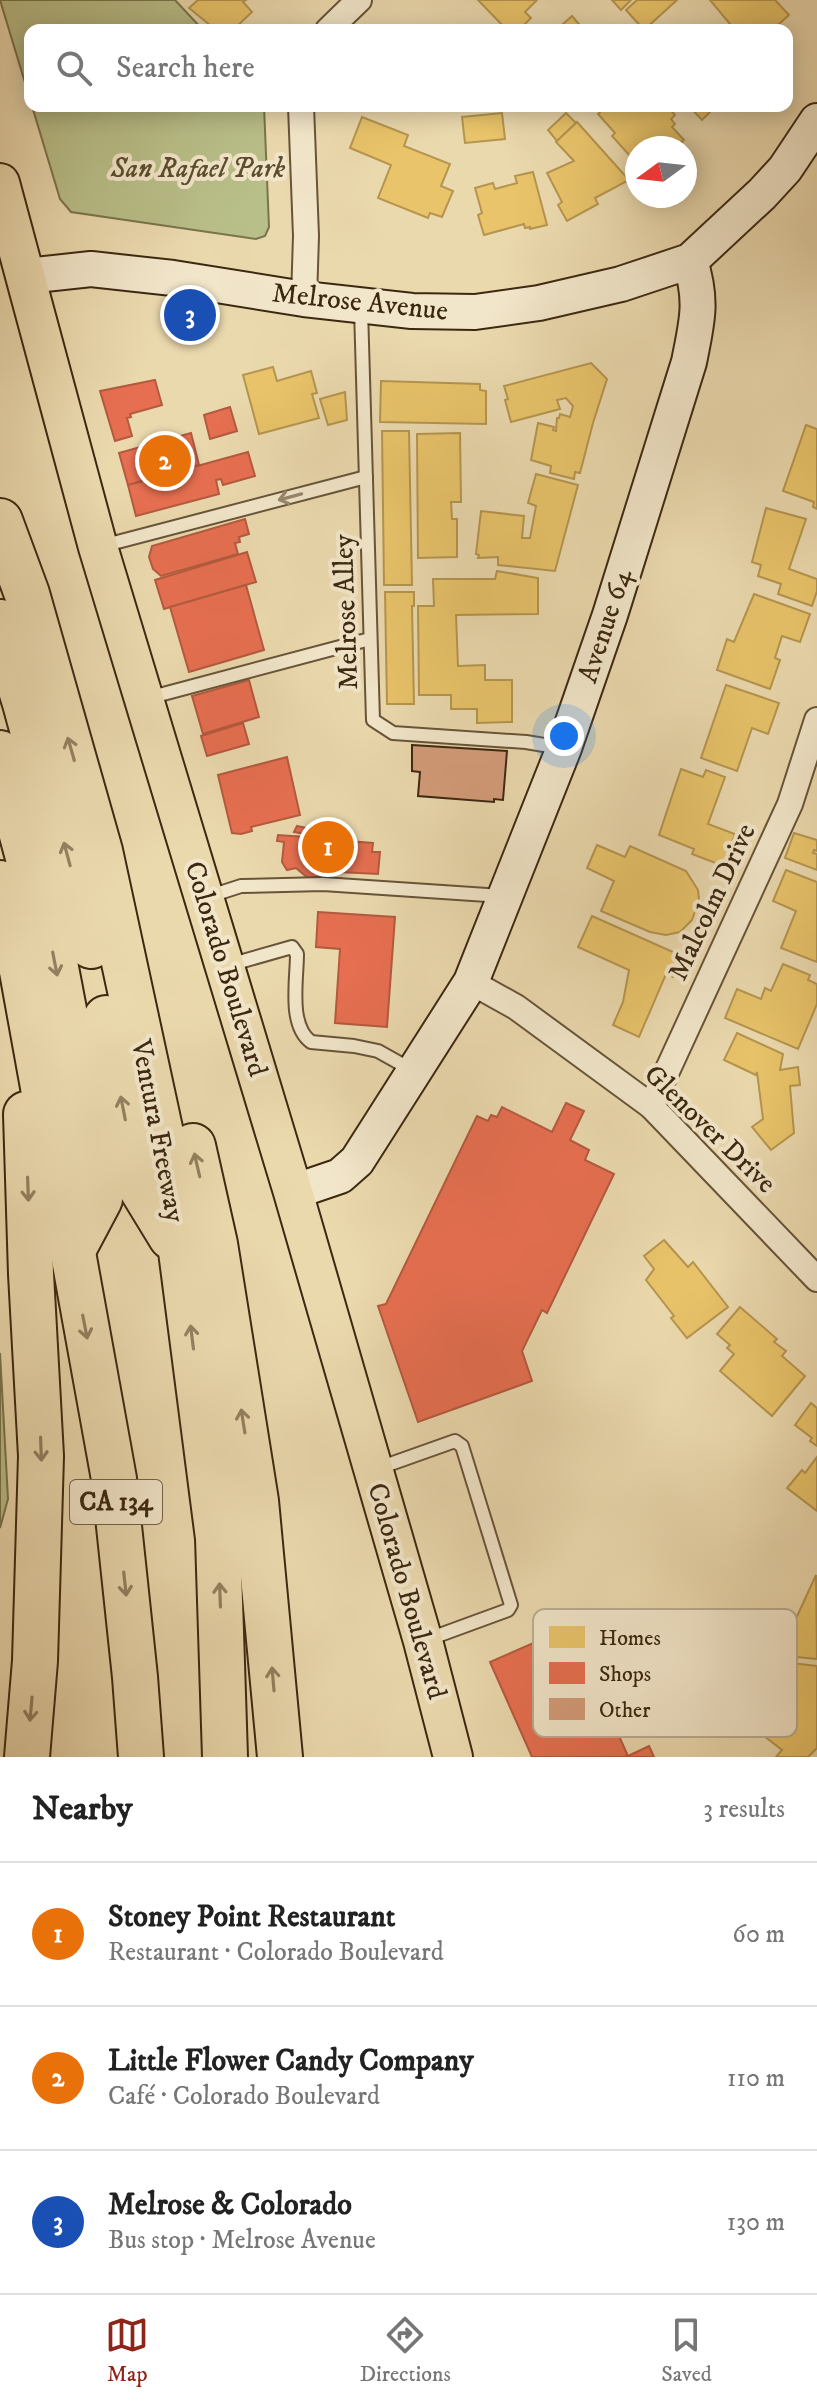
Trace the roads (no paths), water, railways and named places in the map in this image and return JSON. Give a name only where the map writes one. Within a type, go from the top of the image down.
[{"type":"highway","name":"Ventura Freeway","points":[[0,521],[27,594],[100,851],[173,1189],[218,1538],[225,1757]]},
{"type":"highway","points":[[0,622],[34,733],[93,953],[138,1183],[182,1256]]},
{"type":"highway","points":[[0,753],[52,947],[100,1199],[73,1250]]},
{"type":"highway","points":[[100,851],[152,970],[215,1244],[256,1501],[280,1757]]},
{"type":"highway","name":"CA 134","points":[[0,883],[22,971],[114,1479],[141,1757]]},
{"type":"highway","points":[[22,971],[31,1274],[41,1456],[35,1661],[27,1757]]},
{"type":"main road","name":"Colorado Boulevard","points":[[0,183],[98,547],[293,1192],[423,1641],[452,1756]]},
{"type":"street","points":[[334,24],[359,0]]},
{"type":"street","points":[[301,112],[306,236],[304,299]]},
{"type":"street","points":[[690,261],[785,169],[817,121]]},
{"type":"street","name":"Melrose Avenue","points":[[26,276],[91,269],[361,306],[475,312],[539,303],[621,284],[690,261]]},
{"type":"street","name":"Avenue 64","points":[[293,1192],[340,1176],[357,1161],[471,982],[564,748],[610,615],[689,362],[697,324],[699,288],[690,261]]},
{"type":"street","name":"Malcolm Drive","points":[[651,1106],[790,804],[817,720]]},
{"type":"street","name":"Glenover Drive","points":[[471,982],[516,1007],[651,1106],[817,1279]]},
{"type":"lane","name":"Melrose Alley","points":[[361,306],[373,720],[393,733],[526,742],[564,748]]},
{"type":"lane","points":[[98,547],[366,477]]},
{"type":"lane","points":[[145,699],[370,639]]},
{"type":"lane","points":[[204,898],[241,886],[323,884],[506,896]]},
{"type":"lane","points":[[226,966],[292,947],[297,954],[297,1017],[305,1038],[311,1042],[378,1051],[415,1071]]},
{"type":"lane","points":[[372,1470],[455,1441],[462,1446],[511,1605],[508,1610],[423,1641]]},
{"type":"place","name":"Melrose & Colorado","points":[[190,315]]},
{"type":"place","name":"Little Flower Candy Company","points":[[165,461]]},
{"type":"place","name":"Stoney Point Restaurant","points":[[328,847]]},
{"type":"park label","name":"San Rafael Park","points":[[198,168]]}]
